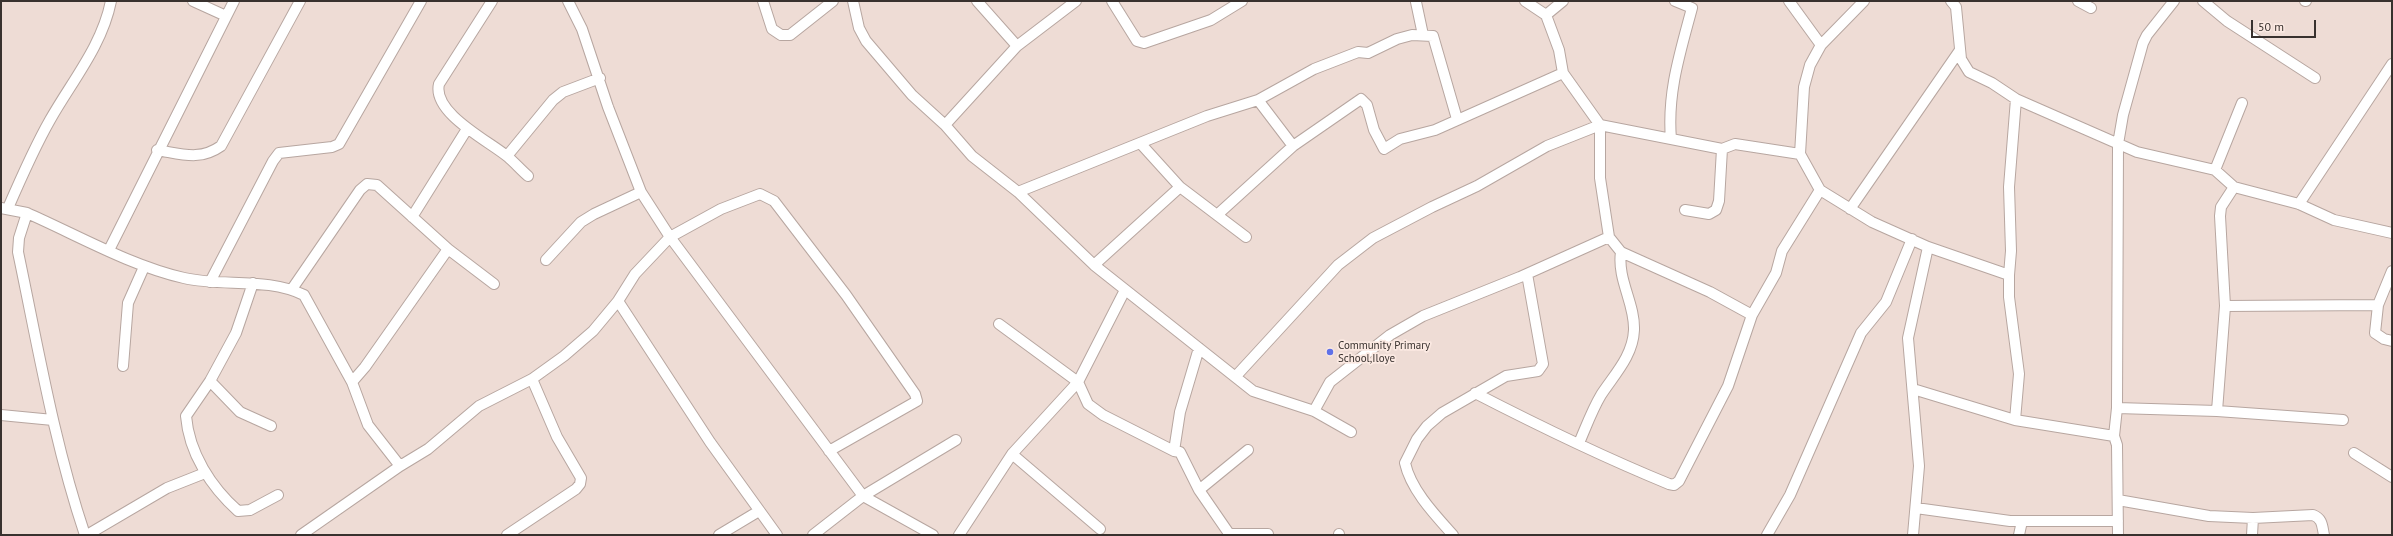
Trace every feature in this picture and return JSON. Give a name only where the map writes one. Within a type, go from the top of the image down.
[{"type":"street","points":[[111,1],[101,31],[88,59],[38,142],[5,208],[27,213],[144,267],[185,278],[210,282],[253,283],[292,289],[304,295],[352,382],[368,425],[400,466]]},
{"type":"street","points":[[193,1],[226,16]]},
{"type":"street","points":[[109,250],[157,150],[234,1]]},
{"type":"street","points":[[157,150],[201,156],[211,154],[221,146],[300,1]]},
{"type":"street","points":[[210,282],[279,153],[332,147],[339,144],[421,1]]},
{"type":"street","points":[[492,1],[439,84],[437,92],[440,99],[467,129],[507,156],[528,176]]},
{"type":"street","points":[[568,1],[582,29],[600,78],[618,136],[641,192],[670,237],[862,496],[933,535]]},
{"type":"street","points":[[763,1],[772,29],[781,35],[790,35],[833,1]]},
{"type":"street","points":[[853,1],[859,28],[866,41],[912,95],[946,125],[972,156],[1018,192],[1094,265],[1253,391],[1314,411],[1351,432]]},
{"type":"street","points":[[977,1],[1017,46]]},
{"type":"street","points":[[946,125],[1017,46],[1076,1]]},
{"type":"street","points":[[1112,1],[1137,41],[1144,43],[1211,20],[1242,1]]},
{"type":"street","points":[[1525,1],[1546,15],[1559,50],[1563,73],[1600,124],[1600,178],[1609,237],[1621,252],[1710,292],[1752,315]]},
{"type":"street","points":[[1546,15],[1563,1]]},
{"type":"street","points":[[1671,139],[1670,104],[1677,64],[1692,8],[1675,1]]},
{"type":"street","points":[[1789,1],[1821,45]]},
{"type":"street","points":[[1864,1],[1821,45],[1810,65],[1804,87],[1800,154],[1820,190],[1872,222],[1928,247],[2009,275]]},
{"type":"street","points":[[2078,1],[2091,8]]},
{"type":"street","points":[[2118,535],[2117,445],[2114,436],[2117,408],[2118,144],[2123,115],[2143,44],[2147,35],[2174,1]]},
{"type":"street","points":[[2203,1],[2227,21],[2315,78]]},
{"type":"street","points":[[1416,2],[1423,35]]},
{"type":"street","points":[[1956,3],[1961,59],[1968,72],[1992,83],[2016,99],[2118,144],[2154,157],[2172,159],[2215,170],[2234,187],[2299,204],[2334,220],[2392,233]]},
{"type":"street","points":[[1018,192],[1141,144],[1207,116],[1258,100],[1314,69],[1358,52],[1368,53],[1396,39],[1423,35],[1433,36],[1457,119]]},
{"type":"street","points":[[1850,208],[1960,50]]},
{"type":"street","points":[[2299,204],[2391,67]]},
{"type":"street","points":[[1217,215],[1293,146],[1361,99],[1367,105],[1374,130],[1384,149],[1400,139],[1435,130],[1563,73]]},
{"type":"street","points":[[507,156],[553,100],[563,92],[600,78]]},
{"type":"street","points":[[2015,420],[2019,374],[2009,297],[2011,251],[2009,187],[2016,99]]},
{"type":"street","points":[[1258,100],[1293,146]]},
{"type":"street","points":[[2215,170],[2242,103]]},
{"type":"street","points":[[1236,376],[1338,264],[1373,238],[1432,207],[1477,186],[1547,146],[1600,124],[1722,149],[1735,144],[1800,154]]},
{"type":"street","points":[[412,217],[467,129]]},
{"type":"street","points":[[1141,144],[1180,187],[1246,237]]},
{"type":"street","points":[[1685,210],[1709,214],[1716,210],[1719,200],[1722,149]]},
{"type":"street","points":[[292,289],[360,190],[367,184],[377,185],[448,249],[494,284]]},
{"type":"street","points":[[1094,265],[1180,187]]},
{"type":"street","points":[[2217,411],[2225,306],[2220,216],[2221,207],[2234,187]]},
{"type":"street","points":[[1475,393],[1557,435],[1579,443],[1618,463],[1674,485],[1690,462],[1722,399],[1752,315],[1776,273],[1786,242],[1820,190]]},
{"type":"street","points":[[546,260],[582,222],[594,214],[641,192]]},
{"type":"street","points":[[301,535],[400,466],[428,449],[480,406],[532,379],[564,356],[593,331],[618,301],[635,274],[670,237],[721,209],[760,194],[774,201],[846,295],[915,394],[917,402],[829,451]]},
{"type":"street","points":[[27,213],[19,238],[18,252],[53,420],[74,502],[86,535],[167,488],[205,473]]},
{"type":"street","points":[[1314,411],[1330,382],[1390,335],[1423,316],[1527,274],[1609,237]]},
{"type":"street","points":[[1766,535],[1790,495],[1861,333],[1886,302],[1912,239]]},
{"type":"street","points":[[1913,535],[1919,466],[1908,330],[1928,247]]},
{"type":"street","points":[[352,382],[448,249]]},
{"type":"street","points":[[1579,443],[1598,402],[1620,369],[1634,333],[1633,317],[1620,270],[1621,252]]},
{"type":"street","points":[[123,366],[128,303],[144,267]]},
{"type":"street","points":[[2392,271],[2378,305],[2375,333],[2384,339],[2392,341]]},
{"type":"street","points":[[1453,535],[1439,519],[1408,475],[1405,463],[1408,455],[1427,426],[1442,413],[1506,376],[1538,371],[1541,369],[1543,364],[1527,274]]},
{"type":"street","points":[[253,283],[236,333],[210,381],[186,416],[187,428],[205,473],[223,498],[238,511],[250,510],[278,495]]},
{"type":"street","points":[[959,535],[1012,454],[1078,382],[1125,290]]},
{"type":"street","points":[[618,301],[710,442],[758,511],[777,535]]},
{"type":"street","points":[[2225,306],[2378,305]]},
{"type":"street","points":[[999,324],[1078,382],[1088,404],[1103,415],[1174,451],[1180,452],[1199,490],[1229,535],[1268,534]]},
{"type":"street","points":[[1174,451],[1180,412],[1199,348]]},
{"type":"street","points":[[507,535],[576,490],[580,484],[580,478],[557,437],[532,379]]},
{"type":"street","points":[[210,381],[240,412],[271,426]]},
{"type":"street","points":[[1913,389],[2015,420],[2114,436]]},
{"type":"street","points":[[2117,408],[2217,411],[2344,420]]},
{"type":"street","points":[[1,415],[53,420]]},
{"type":"street","points":[[813,535],[862,496],[956,440]]},
{"type":"street","points":[[1199,490],[1248,450]]},
{"type":"street","points":[[2354,453],[2392,477]]},
{"type":"street","points":[[1012,454],[1100,529]]},
{"type":"street","points":[[2118,500],[2202,516],[2253,518],[2313,515],[2319,517],[2324,535]]},
{"type":"street","points":[[1916,508],[2022,521],[2118,521]]},
{"type":"street","points":[[719,535],[758,511]]},
{"type":"street","points":[[2252,535],[2253,518]]},
{"type":"street","points":[[2019,535],[2022,521]]},
{"type":"place","name":"Community Primary School,Iloye","points":[[1330,352]]}]
